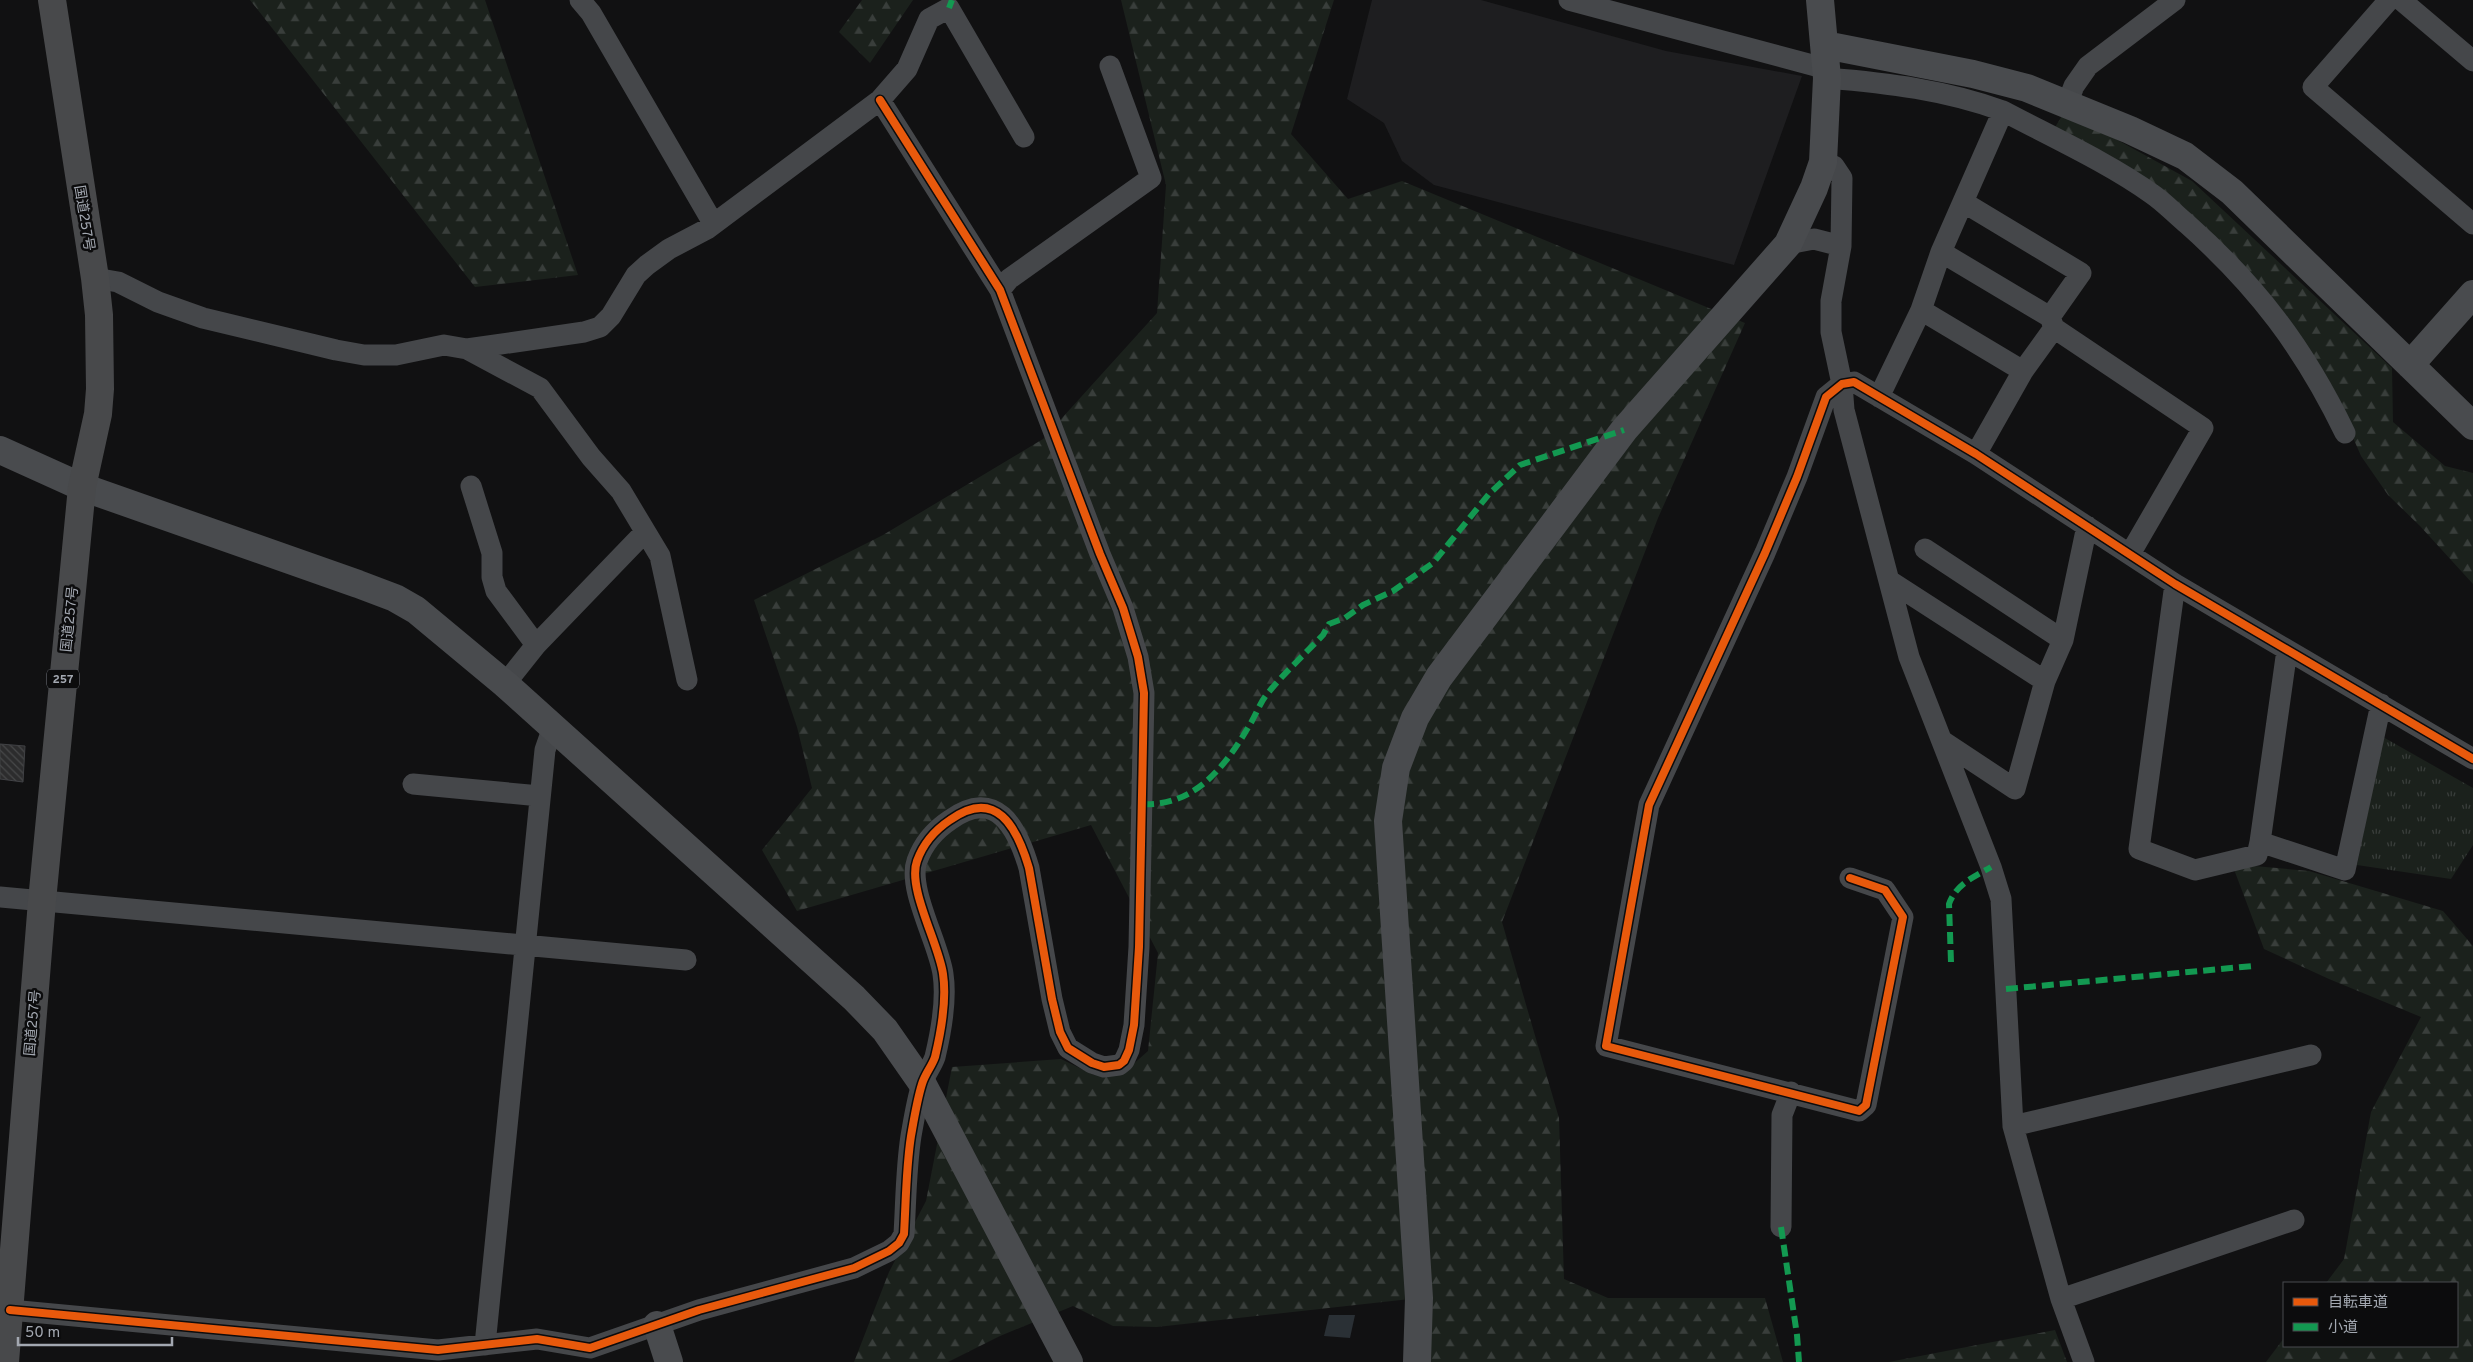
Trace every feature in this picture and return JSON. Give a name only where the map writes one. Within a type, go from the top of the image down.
[{"type":"highway","name":"国道257号","points":[[5,1362],[7,1298],[42,901],[82,487],[98,414],[100,389],[99,315],[52,0]]},
{"type":"street","points":[[580,0],[591,13],[714,223]]},
{"type":"street","points":[[1569,0],[1895,83],[1980,102],[2003,111],[2152,194],[2215,249],[2245,280],[2295,342],[2322,384],[2345,433]]},
{"type":"street","points":[[1417,1362],[1419,1298],[1388,821],[1396,768],[1415,718],[1439,677],[1624,430],[1788,244],[1814,188],[1823,162],[1826,64],[1820,0]]},
{"type":"street","points":[[2389,0],[2313,87],[2473,224]]},
{"type":"street","points":[[2401,0],[2473,61]]},
{"type":"street","points":[[2067,104],[2074,86],[2088,66],[2165,2]]},
{"type":"street","points":[[94,278],[118,282],[158,302],[203,318],[364,355],[396,355],[444,345],[467,349],[584,332],[600,327],[611,316],[636,276],[647,265],[714,223],[880,100],[907,69],[928,19],[949,8],[1024,137]]},
{"type":"street","points":[[1826,64],[1973,74],[2027,88],[2185,156],[2232,192],[2473,426]]},
{"type":"street","points":[[1000,290],[1009,279],[1151,178],[1110,66]]},
{"type":"street","points":[[7,1298],[438,1350],[537,1339],[590,1348],[699,1310],[854,1268],[874,1259],[899,1243],[904,1234],[909,1150],[922,1083],[934,1058],[942,1014],[943,974],[916,883],[916,862],[935,832],[962,811],[974,807],[986,807],[1006,819],[1023,849],[1029,868],[1052,999],[1060,1032],[1068,1048],[1092,1063],[1112,1068],[1124,1061],[1133,1038],[1138,947],[1144,693],[1138,657],[1123,608],[1100,554],[1000,290],[880,100]]},
{"type":"street","points":[[1879,397],[1921,310],[1940,252],[2003,111]]},
{"type":"street","points":[[1823,162],[1834,166],[1842,178],[1841,246],[1831,301],[1830,332],[1842,384],[1844,410],[1909,656],[1944,742],[2001,899],[2013,1126],[2060,1299],[2084,1362]]},
{"type":"street","points":[[1963,202],[2081,272],[2022,371],[1976,454]]},
{"type":"street","points":[[1788,244],[1814,239],[1841,246]]},
{"type":"street","points":[[1940,252],[2052,323],[2203,428],[2130,554]]},
{"type":"street","points":[[2410,365],[2473,294]]},
{"type":"street","points":[[1921,310],[2022,371]]},
{"type":"street","points":[[467,349],[540,388],[591,457],[621,491],[644,533],[660,556],[687,680]]},
{"type":"street","points":[[1850,878],[1885,890],[1903,917],[1866,1105],[1859,1111],[1606,1046],[1649,805],[1765,553],[1797,478],[1826,397],[1842,384],[1854,382],[1976,454],[2174,584],[2473,759]]},
{"type":"street","points":[[0,450],[82,487],[274,553],[395,598],[416,610],[505,684],[854,998],[885,1030],[922,1083],[1069,1362]]},
{"type":"street","points":[[471,486],[492,552],[492,578],[496,591],[536,645]]},
{"type":"street","points":[[1944,742],[2016,789],[2045,682],[2063,640],[2087,526]]},
{"type":"street","points":[[505,684],[536,645],[644,533]]},
{"type":"street","points":[[1925,549],[2063,640]]},
{"type":"street","points":[[1890,581],[2045,682]]},
{"type":"street","points":[[2174,584],[2139,849],[2195,870],[2258,855],[2287,650]]},
{"type":"street","points":[[2260,842],[2345,870],[2381,704]]},
{"type":"street","points":[[485,1345],[540,796],[545,750],[552,727]]},
{"type":"street","points":[[413,784],[540,796]]},
{"type":"street","points":[[0,897],[686,960]]},
{"type":"street","points":[[2013,1126],[2311,1055]]},
{"type":"street","points":[[1781,1227],[1782,1115],[1791,1092]]},
{"type":"street","points":[[2060,1299],[2294,1220]]},
{"type":"street","points":[[656,1325],[669,1362]]},
{"type":"shaded area","points":[[1372,0],[1481,0],[1666,51],[1802,76],[1734,265],[1434,185],[1402,161],[1384,123],[1347,99]]},
{"type":"shaded area","points":[[1329,1315],[1355,1315],[1350,1338],[1324,1336]]},
{"type":"green space","points":[[250,0],[485,0],[578,275],[475,287]]},
{"type":"green space","points":[[862,0],[913,0],[870,63],[839,32]]},
{"type":"green space","points":[[1121,0],[1334,0],[1291,134],[1348,199],[1402,181],[1745,323],[1658,518],[1502,922],[1559,1118],[1564,1279],[1608,1298],[1765,1298],[1783,1362],[1420,1362],[1419,1298],[1157,1327],[1113,1326],[1073,1306],[1000,1336],[948,1362],[854,1362],[889,1272],[926,1201],[952,1067],[1061,1059],[1094,1075],[1121,1075],[1148,1051],[1158,953],[1091,825],[797,911],[762,850],[812,788],[797,727],[754,600],[883,535],[1043,439],[1157,313],[1166,185]]},
{"type":"green space","points":[[2063,114],[2092,126],[2192,181],[2392,368],[2393,422],[2445,466],[2473,473],[2473,584],[2420,526],[2388,495],[2361,456],[2328,380],[2268,296],[2054,129]]},
{"type":"green space","points":[[2383,737],[2473,788],[2473,845],[2451,879],[2357,865]]},
{"type":"green space","points":[[2232,864],[2309,871],[2443,911],[2473,946],[2473,1362],[2266,1362],[2283,1339],[2283,1347],[2458,1347],[2458,1282],[2327,1282],[2344,1259],[2371,1112],[2421,1017],[2329,979],[2264,949]]},
{"type":"green space","points":[[2055,1330],[2067,1362],[1889,1362]]},
{"type":"building","points":[[0,744],[25,746],[23,782],[0,779]]},
{"type":"marked path","points":[[949,8],[952,0]]},
{"type":"marked path","points":[[1142,804],[1161,803],[1177,799],[1206,782],[1240,741],[1265,697],[1323,635],[1329,624],[1345,618],[1363,605],[1393,591],[1433,563],[1489,494],[1520,465],[1624,430]]},
{"type":"marked path","points":[[1951,962],[1949,904],[1961,886],[1991,867]]},
{"type":"marked path","points":[[2006,989],[2253,966]]},
{"type":"marked path","points":[[1781,1227],[1797,1335],[1799,1362]]},
{"type":"cycle path","points":[[10,1310],[438,1350],[537,1339],[590,1348],[699,1310],[854,1268],[889,1251],[899,1243],[904,1234],[911,1136],[922,1084],[935,1057],[944,1005],[943,974],[920,901],[915,872],[917,861],[926,843],[939,828],[966,811],[980,808],[992,810],[1002,816],[1011,826],[1018,839],[1029,868],[1052,999],[1060,1032],[1068,1048],[1092,1063],[1104,1067],[1119,1065],[1124,1061],[1129,1050],[1134,1025],[1139,947],[1144,693],[1138,657],[1123,608],[1100,554],[1000,290],[880,100]]},
{"type":"cycle path","points":[[1850,878],[1885,890],[1903,917],[1866,1105],[1859,1111],[1606,1046],[1649,805],[1765,553],[1797,477],[1826,397],[1842,384],[1854,382],[1976,454],[2175,584],[2473,759]]}]
